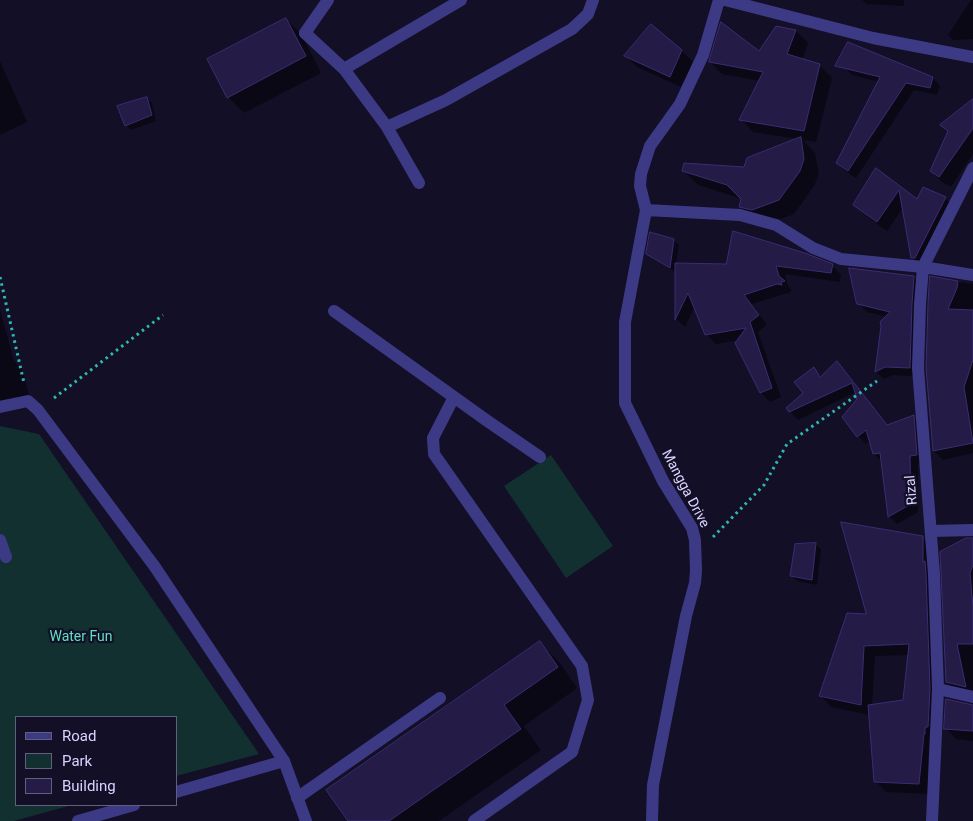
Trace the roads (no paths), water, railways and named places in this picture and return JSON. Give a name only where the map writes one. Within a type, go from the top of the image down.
[{"type":"street","points":[[328,0],[305,33],[344,69],[387,127],[419,183]]},
{"type":"street","points":[[344,69],[461,0]]},
{"type":"street","points":[[387,127],[446,100],[572,29],[588,14],[593,0]]},
{"type":"street","name":"Mangga Drive","points":[[652,821],[653,785],[686,616],[695,583],[695,540],[692,528],[663,481],[626,403],[625,322],[646,210],[640,186],[641,174],[650,146],[680,104],[699,63],[719,0]]},
{"type":"street","points":[[725,0],[874,38],[973,57]]},
{"type":"street","name":"Rizal","points":[[932,821],[938,689],[934,574],[918,368],[923,267],[973,168]]},
{"type":"street","points":[[646,210],[740,215],[776,224],[813,248],[841,259],[923,267],[973,275]]},
{"type":"street","points":[[334,311],[540,457]]},
{"type":"street","points":[[454,397],[433,438],[434,454],[582,666],[588,700],[572,752],[474,821]]},
{"type":"street","points":[[0,407],[28,401],[38,410],[154,567],[284,761],[306,821]]},
{"type":"street","points":[[930,531],[973,530]]},
{"type":"street","points":[[0,540],[6,558]]},
{"type":"street","points":[[938,689],[973,696]]},
{"type":"street","points":[[297,798],[440,698]]},
{"type":"street","points":[[178,791],[284,761]]},
{"type":"street","points":[[78,821],[130,806]]},
{"type":"park label","name":"Water Fun","points":[[81,637]]}]
